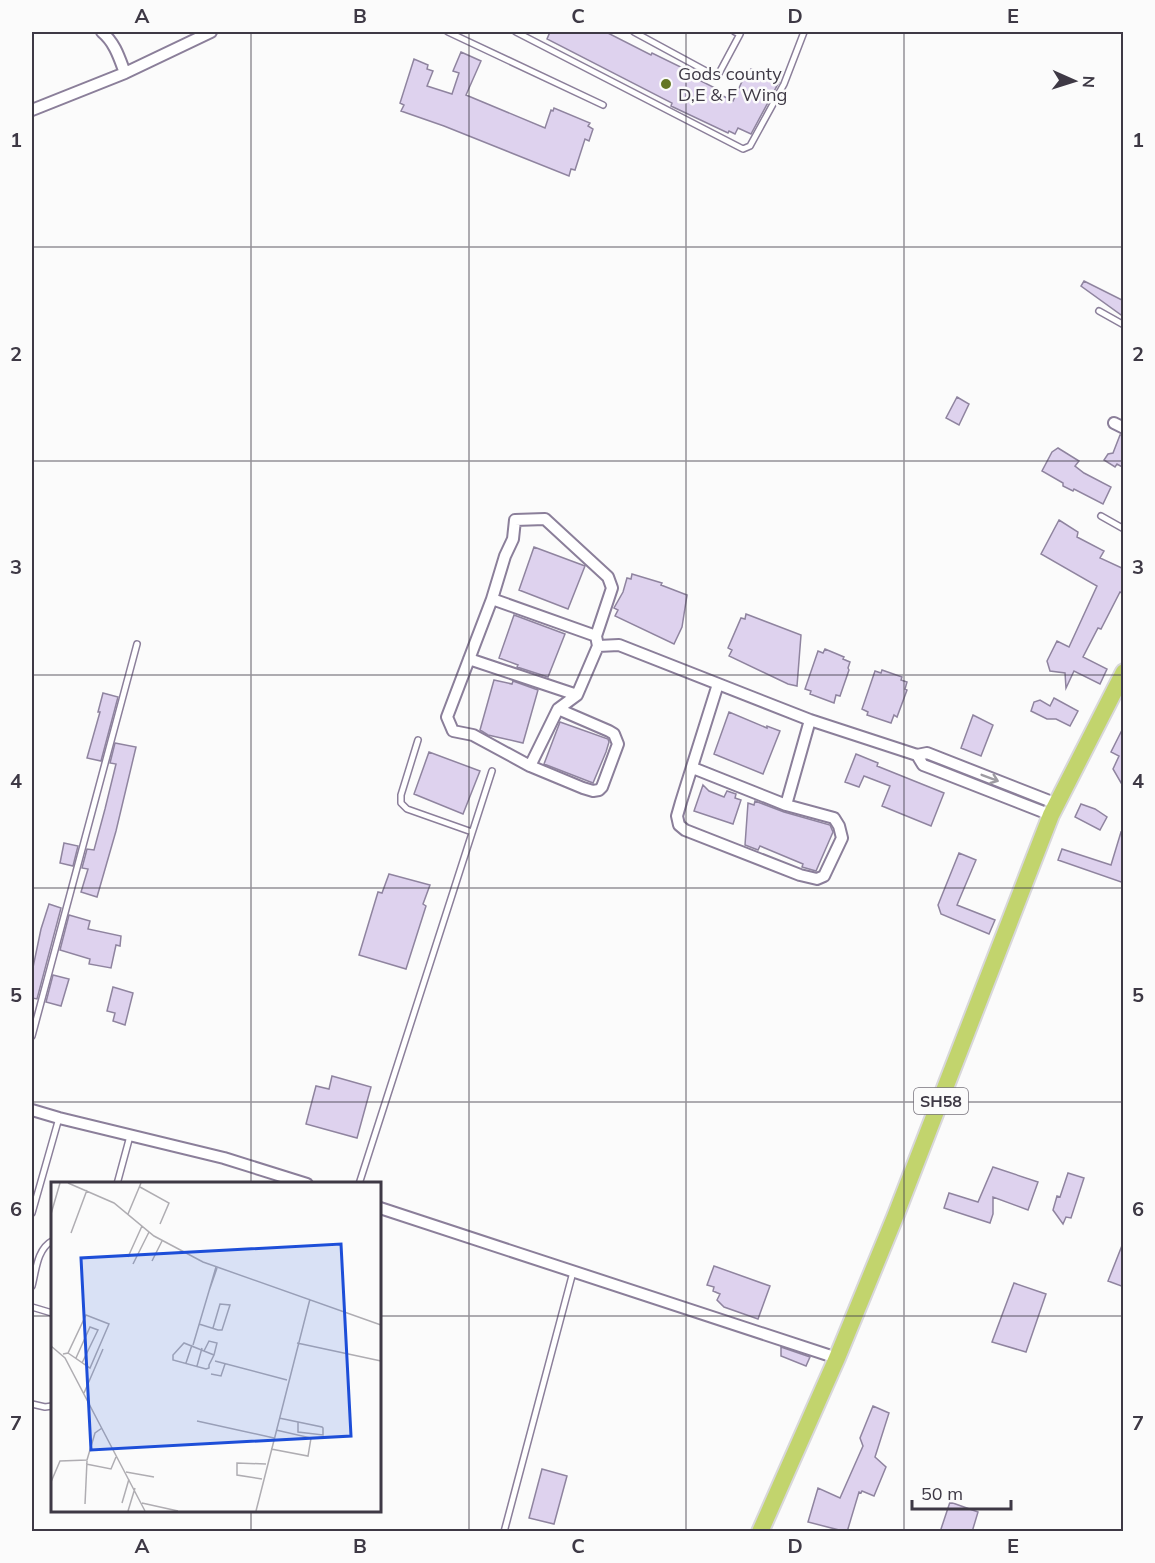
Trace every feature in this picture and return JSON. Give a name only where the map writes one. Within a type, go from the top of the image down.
[{"type":"main road","name":"SH58","points":[[760,1532],[837,1358],[960,1054],[1054,809],[1124,672]]},
{"type":"street","points":[[102,32],[110,38],[116,48],[125,73]]},
{"type":"street","points":[[32,110],[125,73],[211,32]]},
{"type":"street","points":[[530,766],[558,709],[577,695],[597,641],[612,588],[610,582],[545,519],[515,520],[513,539],[447,717],[453,731],[473,735],[530,766],[593,791],[599,790],[618,744],[617,738],[609,731],[558,709]]},
{"type":"street","points":[[492,599],[597,641],[619,645],[810,720],[917,755],[927,753],[1054,809]]},
{"type":"street","points":[[469,659],[577,695]]},
{"type":"street","points":[[693,768],[786,805],[834,818],[842,838],[824,876],[817,879],[800,875],[685,830],[679,825],[679,809],[718,684]]},
{"type":"street","points":[[786,805],[810,720]]},
{"type":"street","points":[[32,1110],[224,1158],[301,1182]]},
{"type":"street","points":[[381,1208],[837,1358]]},
{"type":"lane","points":[[448,32],[603,105]]},
{"type":"lane","points":[[516,32],[743,149],[750,146],[784,84],[804,32]]},
{"type":"lane","points":[[634,32],[717,77],[740,34],[735,32]]},
{"type":"lane","points":[[1099,311],[1124,325]]},
{"type":"lane","points":[[1101,516],[1124,529]]},
{"type":"lane","points":[[32,1036],[137,644]]},
{"type":"lane","points":[[418,740],[401,795],[401,803],[407,808],[472,832]]},
{"type":"lane","points":[[360,1182],[492,771]]},
{"type":"lane","points":[[32,1213],[59,1118]]},
{"type":"lane","points":[[118,1182],[130,1136]]},
{"type":"lane","points":[[32,1286],[40,1254],[51,1242]]},
{"type":"lane","points":[[504,1532],[573,1270]]},
{"type":"lane","points":[[32,1308],[51,1313]]},
{"type":"lane","points":[[32,1404],[51,1406]]},
{"type":"building","name":"Gods county D,E & F Wing","points":[[550,32],[606,32],[697,75],[695,78],[715,88],[713,91],[733,101],[745,75],[748,76],[751,69],[779,82],[751,134],[738,128],[735,134],[729,131],[728,133],[671,106],[672,103],[547,39]]},
{"type":"building","points":[[461,52],[481,61],[466,95],[545,128],[551,110],[553,111],[554,108],[590,123],[588,126],[593,129],[589,141],[585,139],[575,170],[571,169],[569,176],[401,111],[404,105],[400,103],[414,59],[428,65],[427,69],[433,71],[427,86],[452,94],[459,73],[453,71]]},
{"type":"building","points":[[1084,281],[1124,301],[1124,317],[1081,286]]},
{"type":"building","points":[[957,397],[969,404],[959,425],[946,418]]},
{"type":"building","points":[[1120,435],[1124,435],[1124,468],[1117,464],[1115,467],[1104,460],[1108,454],[1113,453]]},
{"type":"building","points":[[1058,448],[1079,461],[1075,466],[1084,473],[1111,487],[1103,504],[1063,486],[1063,483],[1042,471],[1052,452]]},
{"type":"building","points":[[1059,520],[1078,532],[1077,537],[1104,551],[1100,558],[1124,569],[1124,594],[1120,592],[1083,657],[1107,669],[1100,684],[1074,671],[1066,688],[1065,673],[1050,671],[1047,661],[1057,641],[1069,647],[1097,586],[1041,554]]},
{"type":"building","points":[[534,547],[585,566],[568,609],[519,590]]},
{"type":"building","points":[[632,574],[662,583],[661,585],[687,595],[682,627],[674,644],[615,616],[618,610],[614,608],[623,592],[627,578],[631,579]]},
{"type":"building","points":[[746,614],[801,635],[797,686],[788,684],[729,656],[732,650],[728,648],[741,618],[745,619]]},
{"type":"building","points":[[514,615],[565,634],[548,677],[517,667],[518,665],[499,658]]},
{"type":"building","points":[[825,649],[850,662],[840,696],[836,695],[834,703],[810,694],[811,691],[805,689],[818,651],[823,653]]},
{"type":"building","points":[[882,670],[902,677],[901,680],[907,682],[905,689],[907,690],[897,717],[894,715],[891,723],[867,715],[868,712],[862,709],[875,671],[881,673]]},
{"type":"building","points":[[494,680],[512,684],[513,681],[538,690],[523,743],[488,735],[480,730]]},
{"type":"building","points":[[103,693],[118,697],[101,761],[87,758]]},
{"type":"building","points":[[1054,698],[1078,711],[1070,726],[1031,711],[1034,702],[1040,700],[1050,706]]},
{"type":"building","points":[[729,712],[780,731],[763,774],[714,754]]},
{"type":"building","points":[[973,715],[993,725],[981,756],[961,748]]},
{"type":"building","points":[[560,722],[608,739],[606,752],[593,783],[544,764]]},
{"type":"building","points":[[1124,726],[1124,788],[1113,769],[1119,756],[1111,752]]},
{"type":"building","points":[[115,743],[136,747],[97,897],[81,892],[88,869],[82,868],[87,849],[94,850],[105,809],[116,764],[110,763]]},
{"type":"building","points":[[429,752],[480,771],[463,814],[414,794]]},
{"type":"building","points":[[856,754],[878,763],[877,766],[944,793],[931,826],[882,806],[890,786],[864,776],[859,787],[845,782]]},
{"type":"building","points":[[703,785],[709,791],[724,797],[727,791],[736,794],[735,798],[741,800],[733,824],[694,811]]},
{"type":"building","points":[[755,801],[830,825],[833,832],[816,871],[802,867],[803,864],[760,846],[758,850],[745,845],[748,803],[754,805]]},
{"type":"building","points":[[1081,804],[1107,817],[1100,830],[1075,817]]},
{"type":"building","points":[[1121,832],[1124,833],[1124,883],[1058,860],[1062,849],[1111,865]]},
{"type":"building","points":[[64,843],[78,846],[73,866],[60,863]]},
{"type":"building","points":[[959,853],[976,860],[957,905],[995,920],[989,934],[941,914],[938,905]]},
{"type":"building","points":[[389,874],[430,885],[423,904],[426,906],[406,969],[359,955],[378,892],[382,893]]},
{"type":"building","points":[[49,904],[61,908],[37,999],[32,998],[32,972]]},
{"type":"building","points":[[69,915],[90,921],[88,929],[121,936],[120,946],[116,945],[111,968],[89,964],[90,959],[60,950]]},
{"type":"building","points":[[53,975],[69,979],[61,1006],[46,1002]]},
{"type":"building","points":[[113,987],[133,993],[125,1025],[113,1021],[115,1013],[107,1011]]},
{"type":"building","points":[[332,1076],[371,1087],[357,1138],[306,1124],[316,1086],[329,1089]]},
{"type":"building","points":[[993,1167],[1038,1182],[1028,1210],[993,1197],[993,1214],[990,1223],[944,1208],[949,1193],[978,1202]]},
{"type":"building","points":[[1068,1173],[1084,1178],[1071,1218],[1066,1217],[1063,1224],[1053,1210]]},
{"type":"building","points":[[1124,1243],[1124,1287],[1108,1281]]},
{"type":"building","points":[[714,1266],[770,1286],[758,1319],[724,1307],[717,1300],[720,1294],[713,1291],[714,1287],[707,1285]]},
{"type":"building","points":[[1014,1283],[1046,1294],[1026,1352],[992,1342]]},
{"type":"building","points":[[781,1347],[810,1357],[806,1366],[781,1356]]},
{"type":"building","points":[[873,1406],[889,1413],[875,1457],[886,1467],[874,1496],[859,1492],[847,1532],[808,1522],[818,1488],[840,1498],[863,1446],[860,1438]]},
{"type":"building","points":[[542,1469],[567,1476],[554,1524],[529,1518]]},
{"type":"building","points":[[950,1502],[978,1512],[972,1532],[940,1532]]},
{"type":"place","name":"Gods county D,E & F Wing","points":[[666,84]]}]
